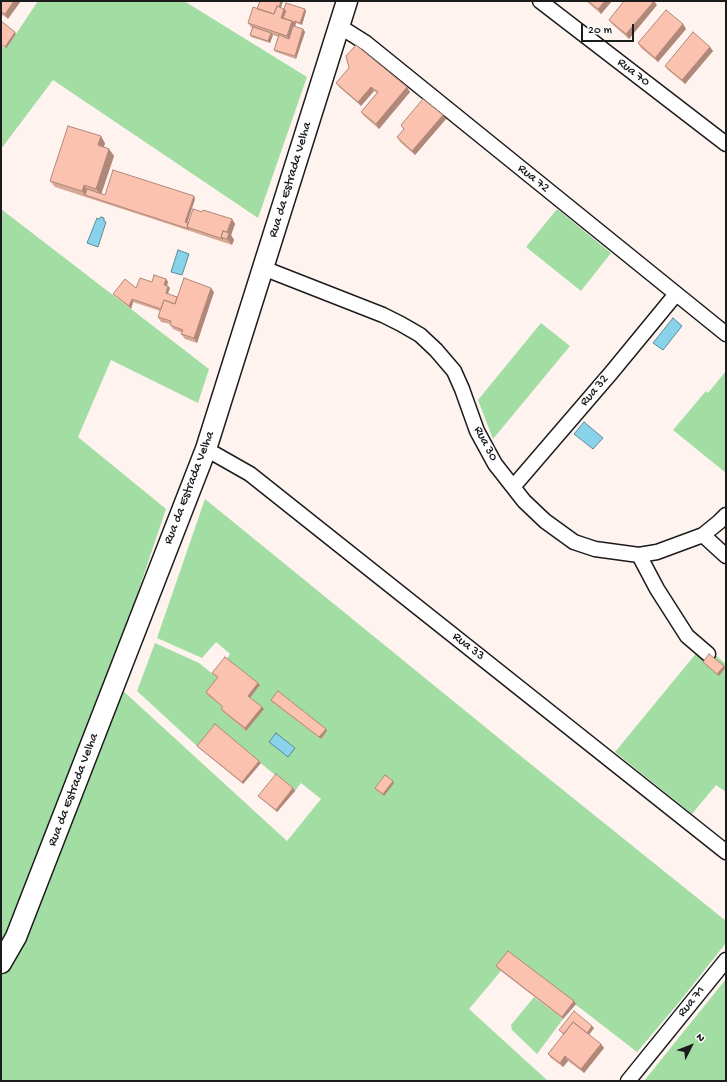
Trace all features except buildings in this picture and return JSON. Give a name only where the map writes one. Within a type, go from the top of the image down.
[{"type":"street","name":"Rua da Estrada Velha","points":[[1,963],[16,937],[206,449],[347,1]]},
{"type":"street","name":"Rua 70","points":[[540,1],[726,144]]},
{"type":"street","name":"Rua 72","points":[[339,26],[366,44],[726,334]]},
{"type":"street","name":"Rua 30","points":[[263,268],[383,315],[420,335],[436,350],[454,371],[462,388],[477,431],[495,464],[524,501],[545,522],[574,542],[595,549],[639,555],[657,552],[703,535],[726,515]]},
{"type":"street","name":"Rua 32","points":[[513,487],[611,373],[676,294]]},
{"type":"street","name":"Rua 33","points":[[206,449],[250,474],[726,852]]},
{"type":"street","points":[[703,535],[726,556]]},
{"type":"street","points":[[639,555],[657,589],[687,636],[708,654]]},
{"type":"street","name":"Rua 71","points":[[628,1081],[726,960]]},
{"type":"green space","points":[[38,1],[184,1],[307,77],[258,218],[53,80],[1,149],[1,45],[6,49]]},
{"type":"green space","points":[[1,209],[209,369],[198,403],[111,360],[78,437],[166,509],[109,678],[287,841],[321,799],[301,783],[295,791],[216,727],[199,748],[137,691],[155,643],[199,663],[219,679],[225,709],[223,712],[247,730],[250,698],[260,685],[227,659],[230,654],[216,642],[202,658],[157,638],[205,499],[726,921],[726,943],[637,1052],[509,953],[501,971],[469,1009],[548,1081],[1,1081]],"holes":[[[273,702],[327,731],[321,739]]]},
{"type":"green space","points":[[557,209],[611,253],[581,291],[526,247]]},
{"type":"green space","points":[[541,323],[570,346],[493,439],[478,400]]},
{"type":"green space","points":[[726,371],[726,473],[673,430],[706,391],[708,393]]},
{"type":"green space","points":[[703,645],[726,664],[726,792],[716,785],[692,814],[615,752]]},
{"type":"green space","points":[[726,979],[726,1081],[644,1081]]},
{"type":"green space","points":[[534,997],[563,1019],[537,1054],[512,1030],[511,1025]]},
{"type":"water","points":[[101,217],[104,218],[104,221],[106,222],[98,247],[87,243],[97,218],[99,219]]},
{"type":"water","points":[[178,250],[189,254],[182,275],[171,272]]},
{"type":"water","points":[[673,318],[682,326],[663,350],[653,343]]},
{"type":"water","points":[[584,422],[603,438],[593,449],[574,434]]},
{"type":"water","points":[[276,733],[295,748],[288,757],[269,742]]}]
